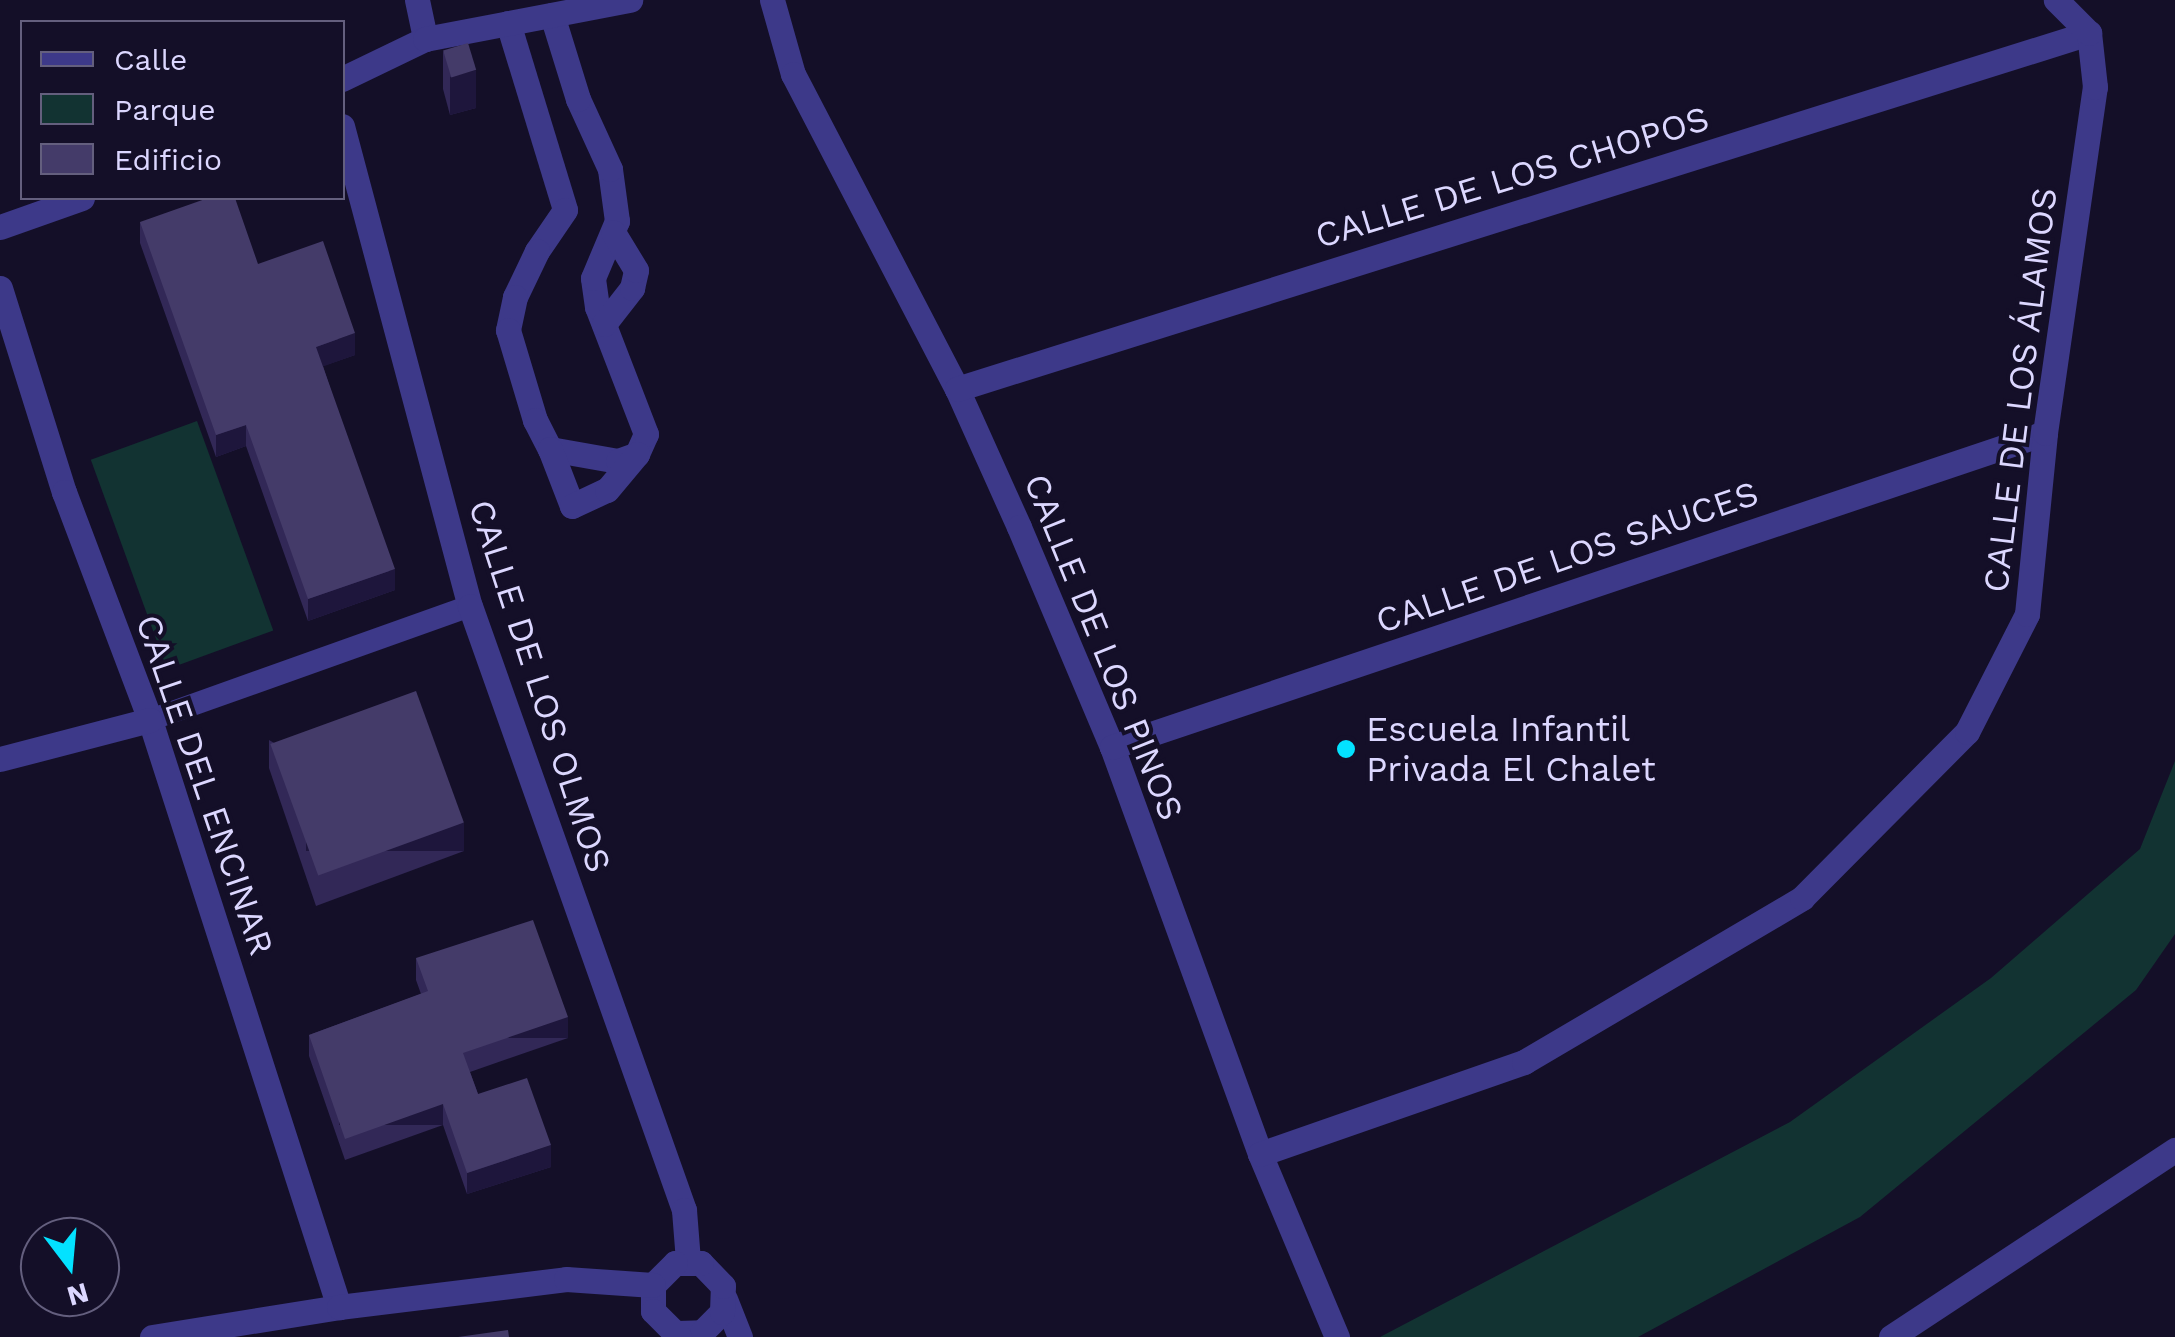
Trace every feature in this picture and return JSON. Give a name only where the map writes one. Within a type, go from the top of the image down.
[{"type":"street","points":[[417,0],[424,39]]},
{"type":"street","points":[[345,78],[424,39],[630,0]]},
{"type":"street","name":"CALLE DE LOS PINOS","points":[[772,0],[793,74],[958,389],[1112,747],[1260,1154],[1337,1337]]},
{"type":"street","points":[[2056,0],[2089,33]]},
{"type":"street","points":[[508,23],[565,210],[537,250],[514,297],[508,330],[535,420],[572,506],[608,490],[637,454],[646,434],[604,324],[593,278],[617,222],[610,169],[578,99],[552,15]]},
{"type":"street","name":"CALLE DE LOS CHOPOS","points":[[958,389],[2089,33]]},
{"type":"street","name":"CALLE DE LOS ÁLAMOS","points":[[1260,1154],[1524,1062],[1802,898],[1967,732],[2027,614],[2045,433],[2095,86],[2089,33]]},
{"type":"street","name":"CALLE DE LOS OLMOS","points":[[345,137],[470,606],[684,1210],[688,1261]]},
{"type":"street","points":[[0,227],[76,200]]},
{"type":"street","points":[[604,324],[632,288],[636,270],[613,232]]},
{"type":"street","name":"CALLE DEL ENCINAR","points":[[0,288],[64,492],[150,720],[339,1307]]},
{"type":"street","name":"CALLE DE LOS SAUCES","points":[[1112,747],[2045,433]]},
{"type":"street","points":[[550,449],[618,461],[637,454]]},
{"type":"street","points":[[0,759],[150,720],[470,606]]},
{"type":"street","points":[[1891,1337],[2175,1150]]},
{"type":"street","points":[[725,1299],[713,1325],[702,1332],[678,1335],[659,1322],[652,1311],[653,1285],[664,1269],[688,1261],[700,1263],[717,1275],[740,1337]]},
{"type":"street","points":[[152,1337],[339,1307],[566,1280],[653,1285]]},
{"type":"green space","points":[[197,421],[273,631],[167,669],[91,460]]},
{"type":"green space","points":[[2175,761],[2175,934],[2136,990],[1860,1217],[1638,1337],[1380,1337],[1790,1122],[1991,978],[2140,849]]},
{"type":"building","points":[[468,43],[476,70],[451,77],[443,51]]},
{"type":"building","points":[[202,200],[236,200],[258,264],[323,241],[355,333],[316,347],[395,569],[308,599],[246,425],[216,435],[140,222]]},
{"type":"building","points":[[416,691],[464,823],[318,876],[270,744]]},
{"type":"building","points":[[533,920],[568,1017],[463,1053],[478,1094],[527,1078],[551,1145],[467,1173],[443,1104],[345,1139],[309,1035],[428,991],[416,958]]},
{"type":"building","points":[[508,1330],[509,1337],[458,1337]]},
{"type":"place","name":"Escuela Infantil Privada El Chalet","points":[[1346,749]]}]
